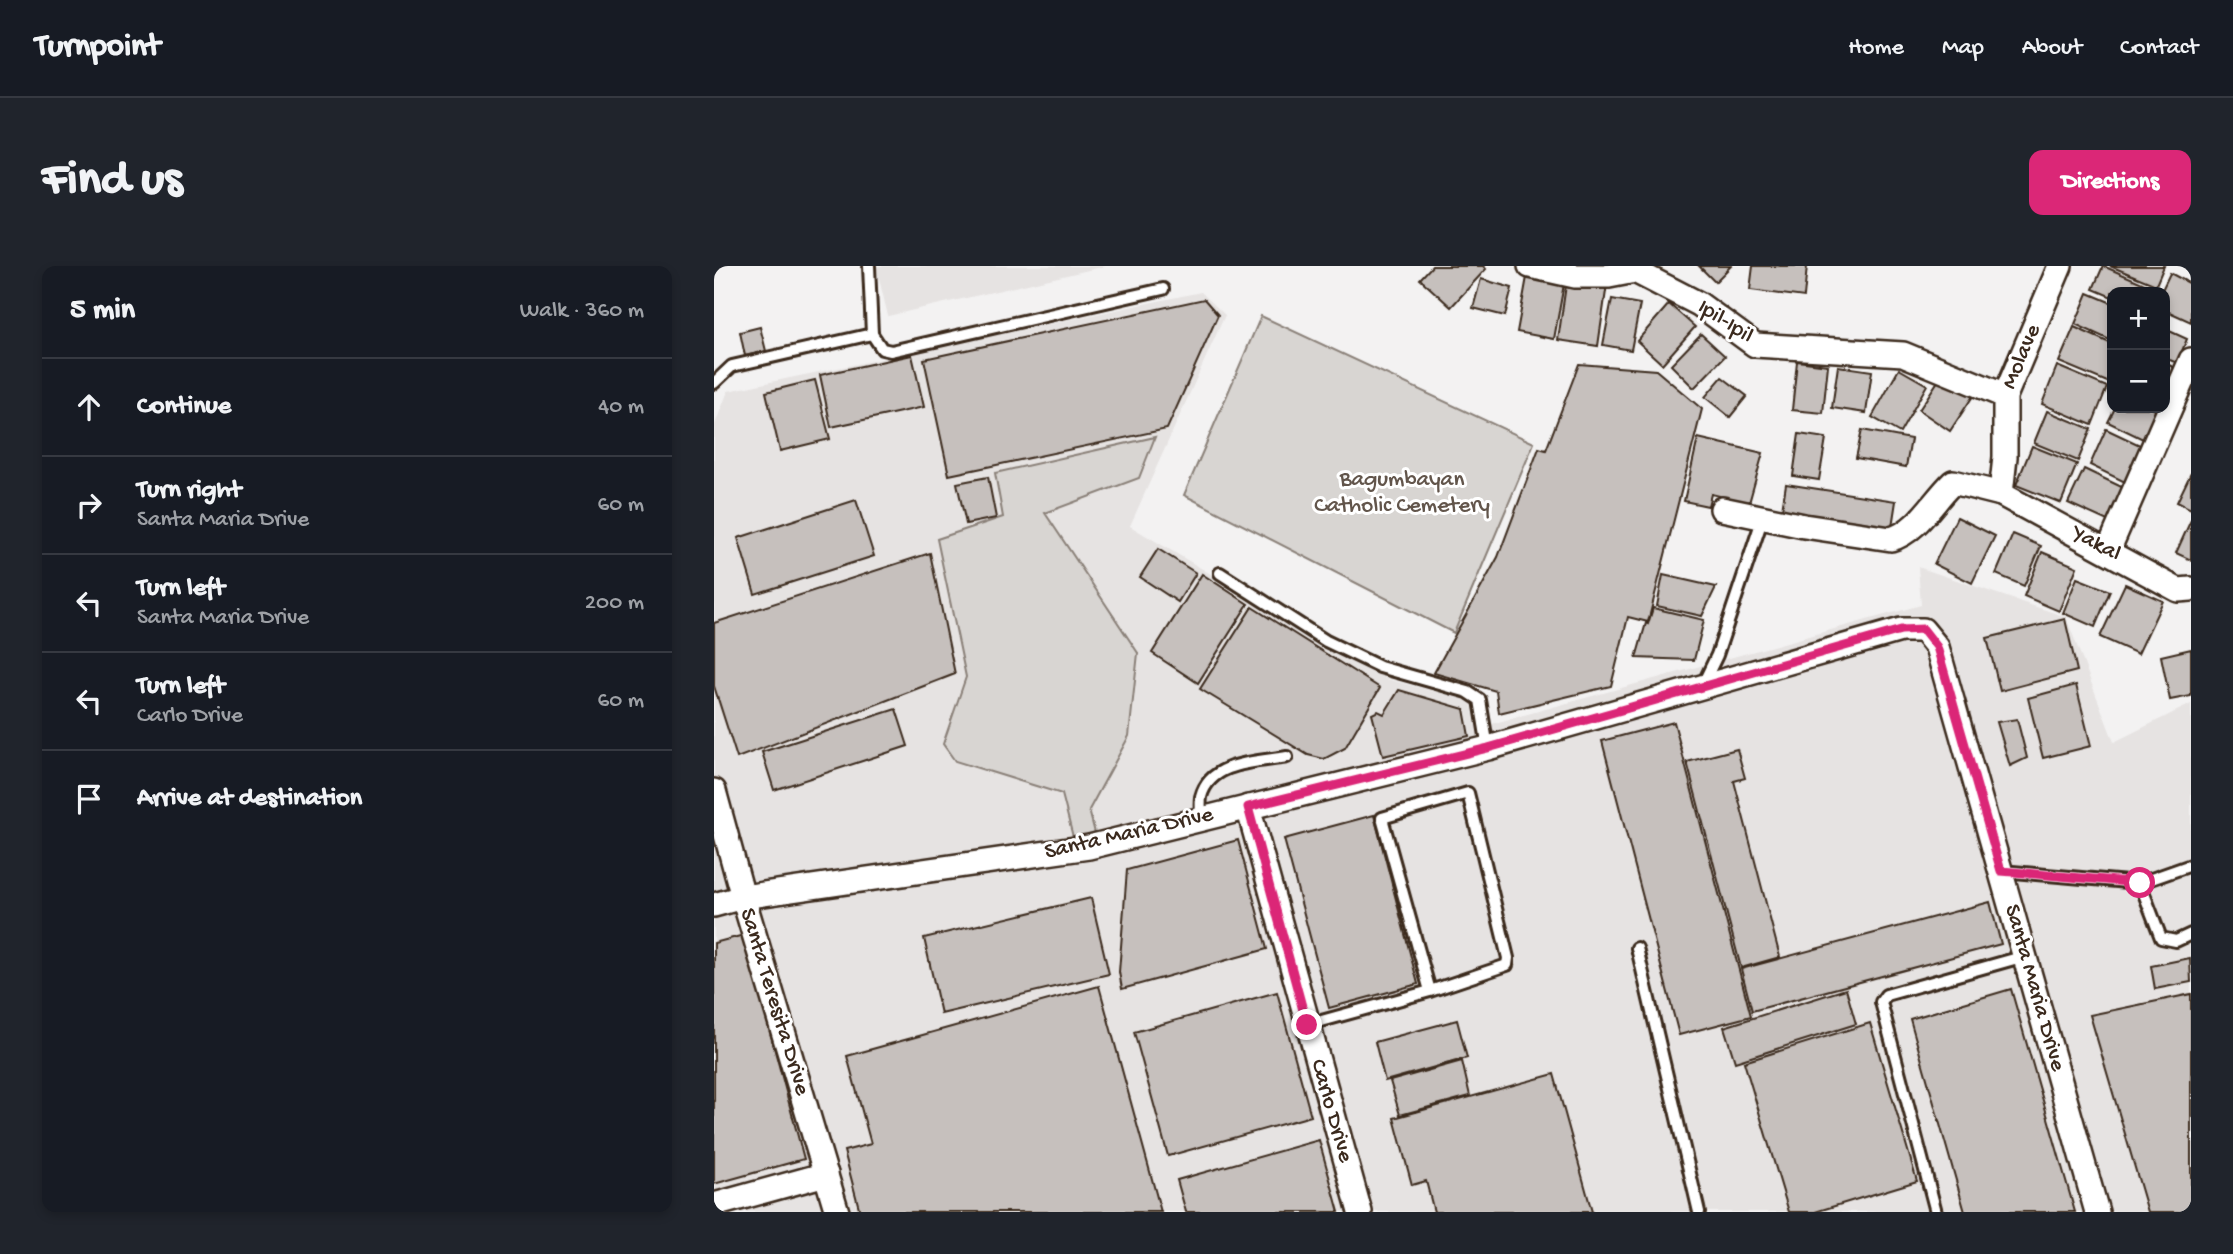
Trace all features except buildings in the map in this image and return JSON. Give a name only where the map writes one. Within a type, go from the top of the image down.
[{"type":"street","name":"Ipil-Ipil","points":[[1530,266],[1575,276],[1609,276],[1637,269],[1699,304],[1755,345],[1903,354],[2004,396]]},
{"type":"street","name":"Molave","points":[[2001,494],[2005,457],[2004,396],[2060,266]]},
{"type":"street","points":[[2108,551],[2191,360]]},
{"type":"street","name":"Yakal","points":[[1763,517],[1891,539],[1899,537],[1919,519],[1954,482],[2001,494],[2178,590],[2191,589]]},
{"type":"street","points":[[1722,509],[1763,517]]},
{"type":"street","name":"Santa Maria Drive","points":[[714,905],[743,897],[1089,847],[1488,748],[1901,630],[1923,629],[1937,647],[2097,1212]]},
{"type":"street","name":"Santa Teresita Drive","points":[[714,791],[837,1212]]},
{"type":"street","name":"Carlo Drive","points":[[1248,807],[1360,1212]]},
{"type":"street","points":[[714,1205],[826,1174]]},
{"type":"lane","points":[[869,266],[872,334],[882,349],[891,351],[1163,289]]},
{"type":"lane","points":[[714,383],[732,366],[872,334]]},
{"type":"lane","points":[[1701,686],[1717,655],[1763,517]]},
{"type":"lane","points":[[1220,573],[1326,640],[1380,667],[1468,692],[1480,700],[1488,748]]},
{"type":"lane","points":[[1201,819],[1201,797],[1207,784],[1222,769],[1287,757]]},
{"type":"lane","points":[[1307,1025],[1430,991],[1507,965],[1508,958],[1468,793],[1382,818],[1430,991]]},
{"type":"lane","points":[[2001,871],[2140,883],[2191,865]]},
{"type":"lane","points":[[2140,883],[2161,938],[2176,941],[2191,934]]},
{"type":"lane","points":[[1637,948],[1699,1212]]},
{"type":"lane","points":[[1936,1212],[1881,1002],[1886,995],[2025,956]]},
{"type":"shaded area","points":[[876,266],[1106,266],[888,316]]},
{"type":"shaded area","points":[[1201,292],[1225,315],[1130,526],[1387,679],[1471,701],[1477,728],[1921,605],[1918,567],[2066,617],[2114,742],[2191,704],[2191,1212],[714,1212],[714,427],[728,391]]},
{"type":"green space","name":"Bagumbayan Catholic Cemetery","points":[[1261,316],[1534,443],[1454,633],[1184,495]]},
{"type":"green space","points":[[1155,437],[1139,478],[1045,513],[1138,653],[1129,736],[1089,810],[1095,833],[1073,837],[1062,794],[955,761],[943,744],[966,677],[937,539],[1003,517],[995,473]]},
{"type":"route","points":[[1307,1025],[1248,807],[1488,748],[1901,630],[1923,629],[1937,647],[2001,871],[2140,883]]}]
